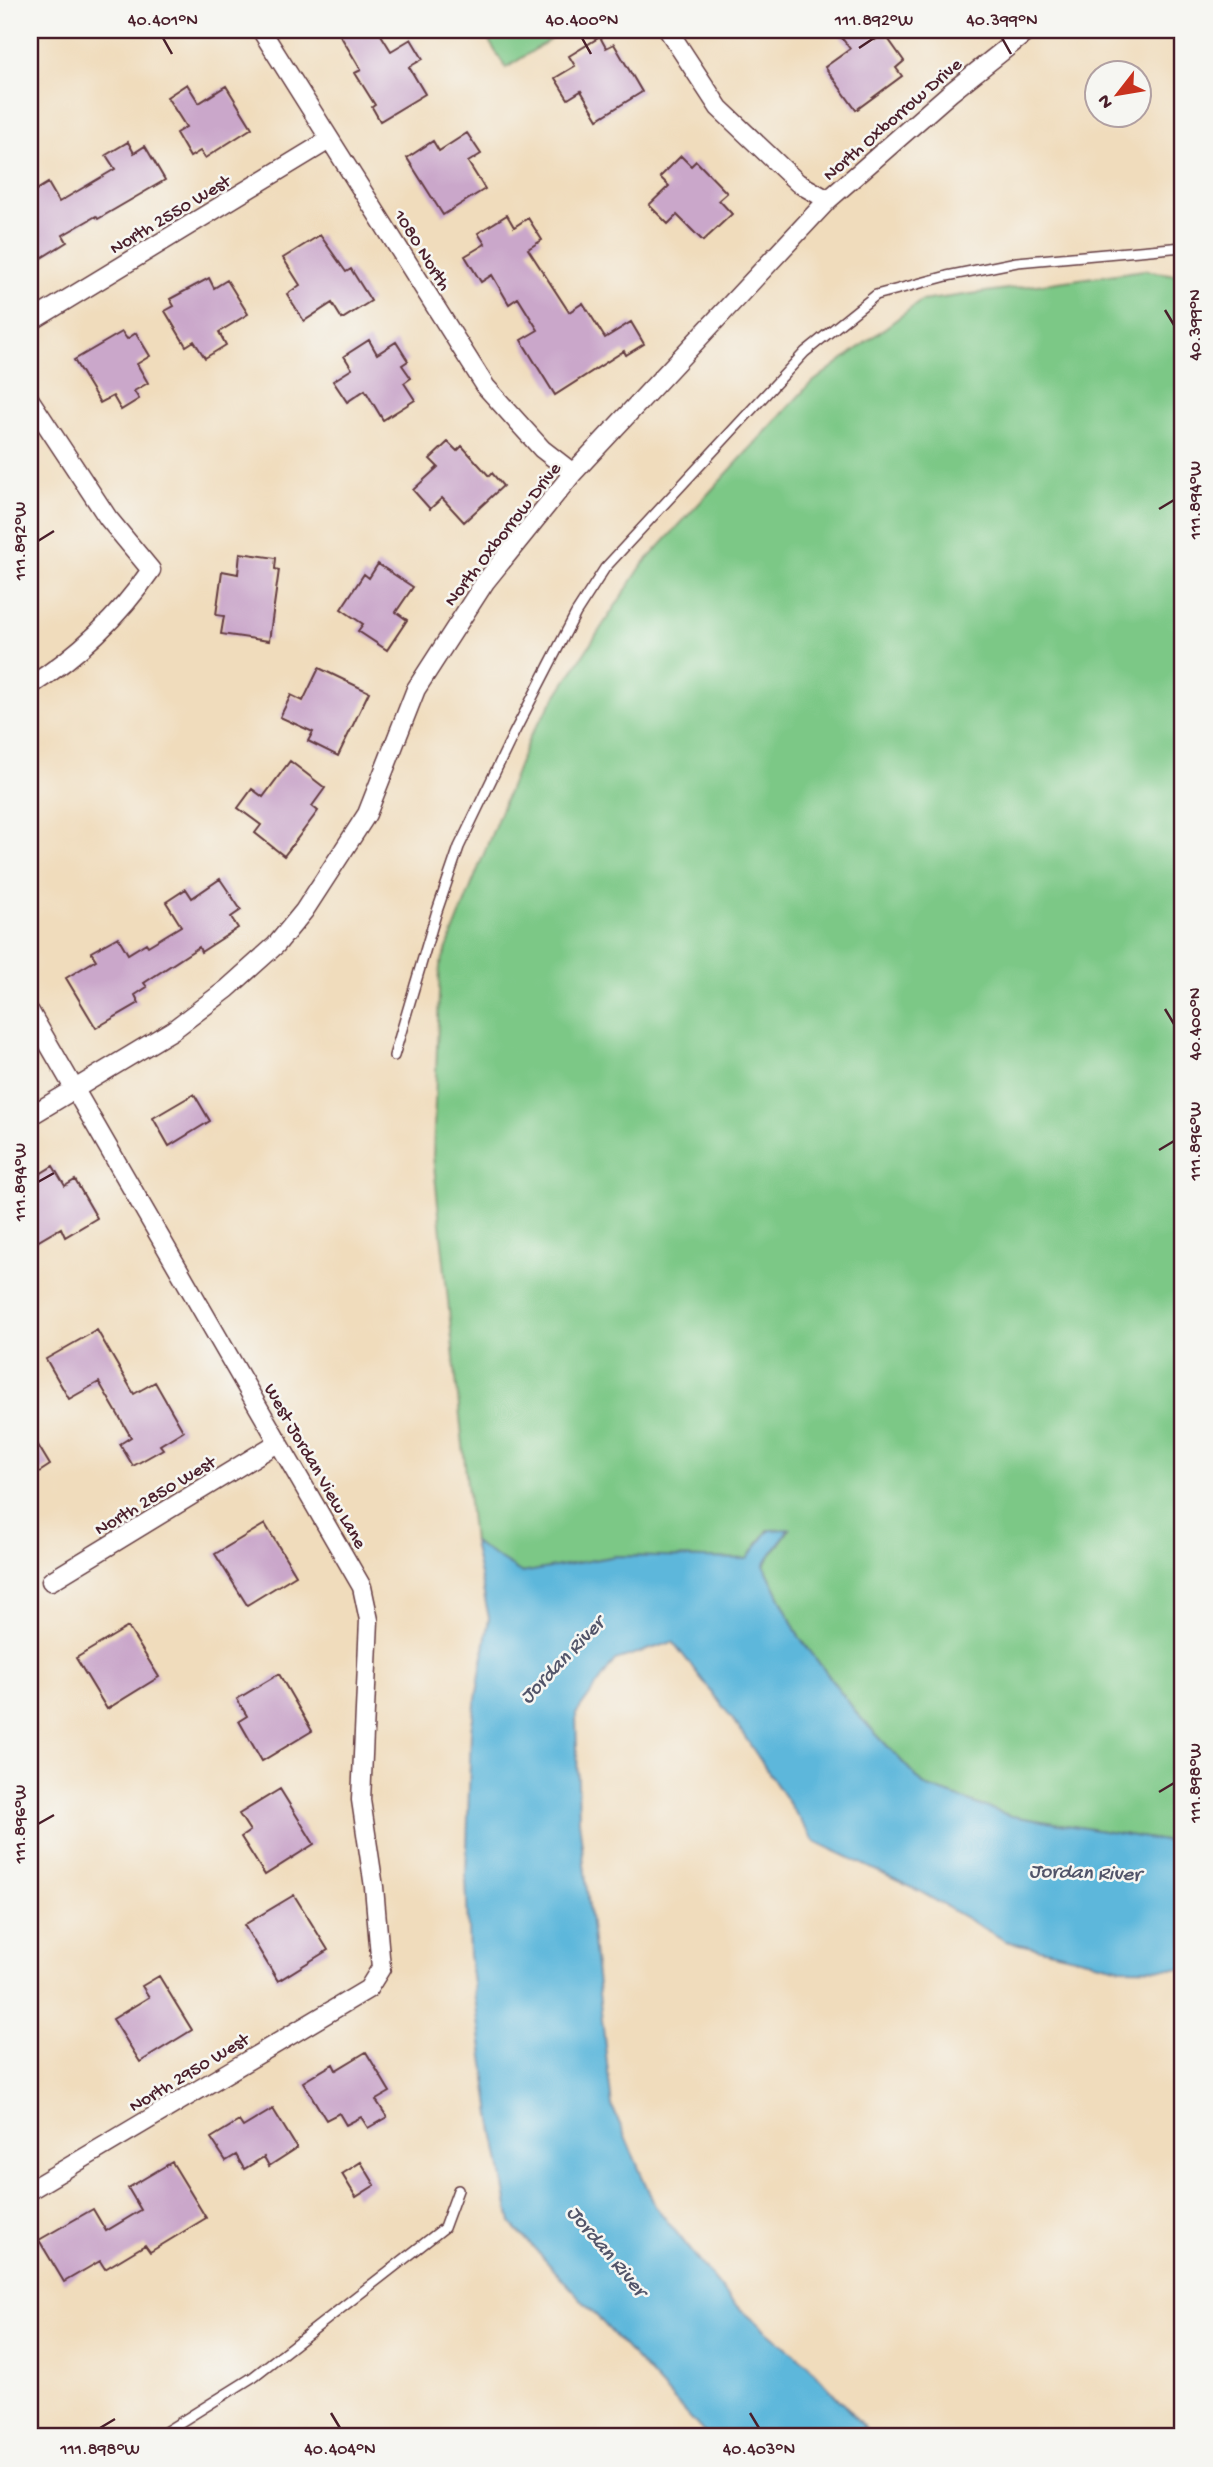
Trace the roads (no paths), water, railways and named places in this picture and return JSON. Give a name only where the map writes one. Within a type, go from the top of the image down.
[{"type":"street","name":"1080 North","points":[[261,30],[486,387],[542,449],[573,473]]},
{"type":"street","points":[[668,30],[719,108],[798,183],[828,200]]},
{"type":"street","name":"North Oxborrow Drive","points":[[30,1116],[173,1030],[227,989],[276,945],[304,911],[367,814],[416,689],[485,582],[573,473],[828,200],[950,93],[1029,30]]},
{"type":"street","name":"North 2550 West","points":[[30,322],[329,140]]},
{"type":"street","points":[[30,400],[108,518],[151,570],[132,598],[100,634],[54,671],[30,686]]},
{"type":"street","name":"West Jordan View Lane","points":[[30,1012],[362,1587],[369,1620],[361,1800],[374,1887],[381,1969],[368,1989]]},
{"type":"street","name":"North 2850 West","points":[[51,1581],[279,1443]]},
{"type":"street","name":"North 2950 West","points":[[30,2190],[368,1989]]},
{"type":"lane","points":[[394,1056],[459,846],[576,613],[605,568],[805,352],[876,295],[947,276],[1017,262],[1183,247]]},
{"type":"lane","points":[[157,2437],[253,2376],[444,2228],[458,2190]]},
{"type":"water","name":"Jordan River","points":[[789,1529],[764,1565],[798,1635],[859,1716],[925,1786],[1011,1816],[1183,1844],[1183,1969],[1121,1968],[1006,1941],[919,1891],[814,1841],[737,1725],[673,1642],[615,1660],[576,1714],[579,1820],[612,2106],[655,2206],[733,2303],[808,2365],[873,2437],[708,2437],[511,2223],[491,2115],[469,1955],[466,1877],[471,1730],[489,1618],[473,1542],[522,1573],[616,1556],[747,1559],[769,1530]]}]
